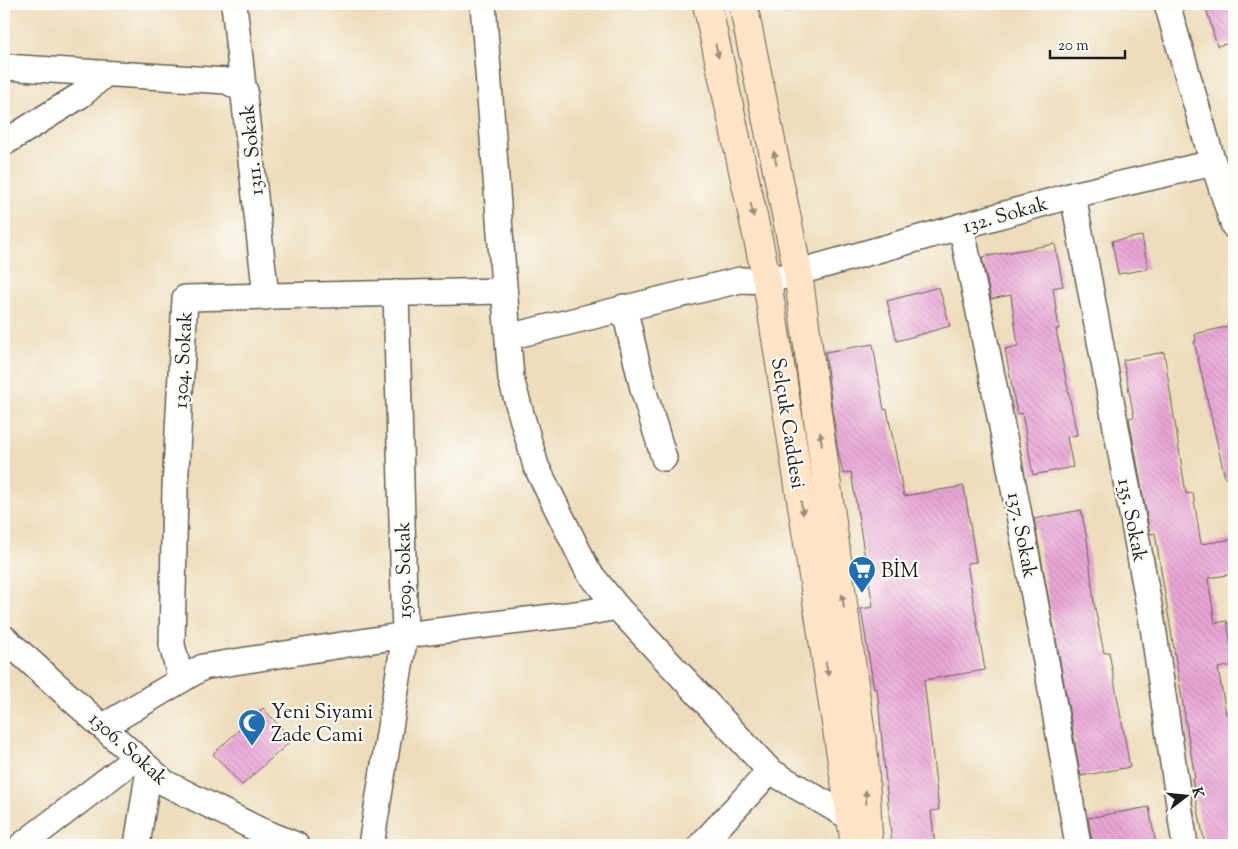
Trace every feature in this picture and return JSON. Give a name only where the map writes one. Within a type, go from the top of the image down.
[{"type":"main road","name":"Selçuk Caddesi","points":[[707,4],[767,281],[849,817],[855,845]]},
{"type":"main road","points":[[743,4],[798,273],[864,757],[868,845]]},
{"type":"street","name":"1311. Sokak","points":[[234,4],[266,297]]},
{"type":"street","points":[[483,4],[511,380],[536,466],[588,571],[617,606],[770,771],[849,817]]},
{"type":"street","points":[[1167,4],[1213,163],[1234,226]]},
{"type":"street","points":[[4,67],[227,81],[245,91]]},
{"type":"street","points":[[4,143],[81,95],[105,74]]},
{"type":"street","name":"132. Sokak","points":[[508,337],[740,280],[767,281],[1073,195],[1213,163]]},
{"type":"street","name":"135. Sokak","points":[[1073,195],[1153,627],[1185,845]]},
{"type":"street","name":"137. Sokak","points":[[961,226],[998,400],[1050,676],[1078,845]]},
{"type":"street","name":"1304. Sokak","points":[[181,680],[172,645],[175,490],[185,298],[504,291]]},
{"type":"street","name":"1509. Sokak","points":[[371,845],[405,635],[396,292]]},
{"type":"street","points":[[624,307],[642,389],[664,458]]},
{"type":"street","points":[[104,726],[203,667],[405,635],[584,613],[617,606]]},
{"type":"street","name":"1306. Sokak","points":[[4,638],[104,726],[165,783],[257,829],[296,845]]},
{"type":"street","points":[[22,845],[143,763]]},
{"type":"street","points":[[137,845],[143,763]]},
{"type":"street","points":[[701,845],[770,771]]},
{"type":"green space","points":[[782,4],[833,4],[784,15]]},
{"type":"building","points":[[1205,4],[1234,4],[1234,42],[1217,46]]},
{"type":"building","points":[[1142,236],[1148,269],[1118,274],[1112,241]]},
{"type":"building","points":[[1055,244],[1063,286],[1053,288],[1059,329],[1056,329],[1077,435],[1067,437],[1073,467],[1033,475],[1022,413],[1017,414],[1005,349],[1018,346],[1011,295],[991,299],[982,257]]},
{"type":"building","points":[[939,287],[950,326],[897,341],[887,301]]},
{"type":"building","points":[[1234,325],[1234,477],[1225,478],[1194,341],[1196,341],[1195,334]]},
{"type":"building","points":[[873,344],[884,410],[887,409],[904,496],[964,486],[976,562],[967,563],[985,670],[924,680],[939,810],[931,811],[935,845],[892,845],[877,688],[874,689],[861,609],[873,607],[851,472],[843,474],[837,446],[825,352]]},
{"type":"building","points":[[1164,352],[1186,494],[1193,493],[1201,544],[1234,539],[1234,574],[1208,578],[1215,623],[1227,621],[1234,665],[1218,668],[1226,714],[1234,712],[1234,752],[1230,753],[1234,778],[1234,843],[1224,845],[1205,845],[1192,779],[1195,778],[1155,533],[1150,534],[1129,418],[1134,417],[1123,360]]},
{"type":"building","points":[[1081,510],[1087,539],[1094,603],[1104,653],[1109,652],[1130,767],[1081,776],[1034,519]]},
{"type":"building","name":"Yeni Siyami Zade Cami","points":[[263,708],[292,740],[242,785],[213,754]]},
{"type":"building","points":[[1149,807],[1156,845],[1093,845],[1088,818]]},
{"type":"place","name":"BİM","points":[[862,594]]},
{"type":"place","name":"Yeni Siyami Zade Cami","points":[[252,747]]}]
